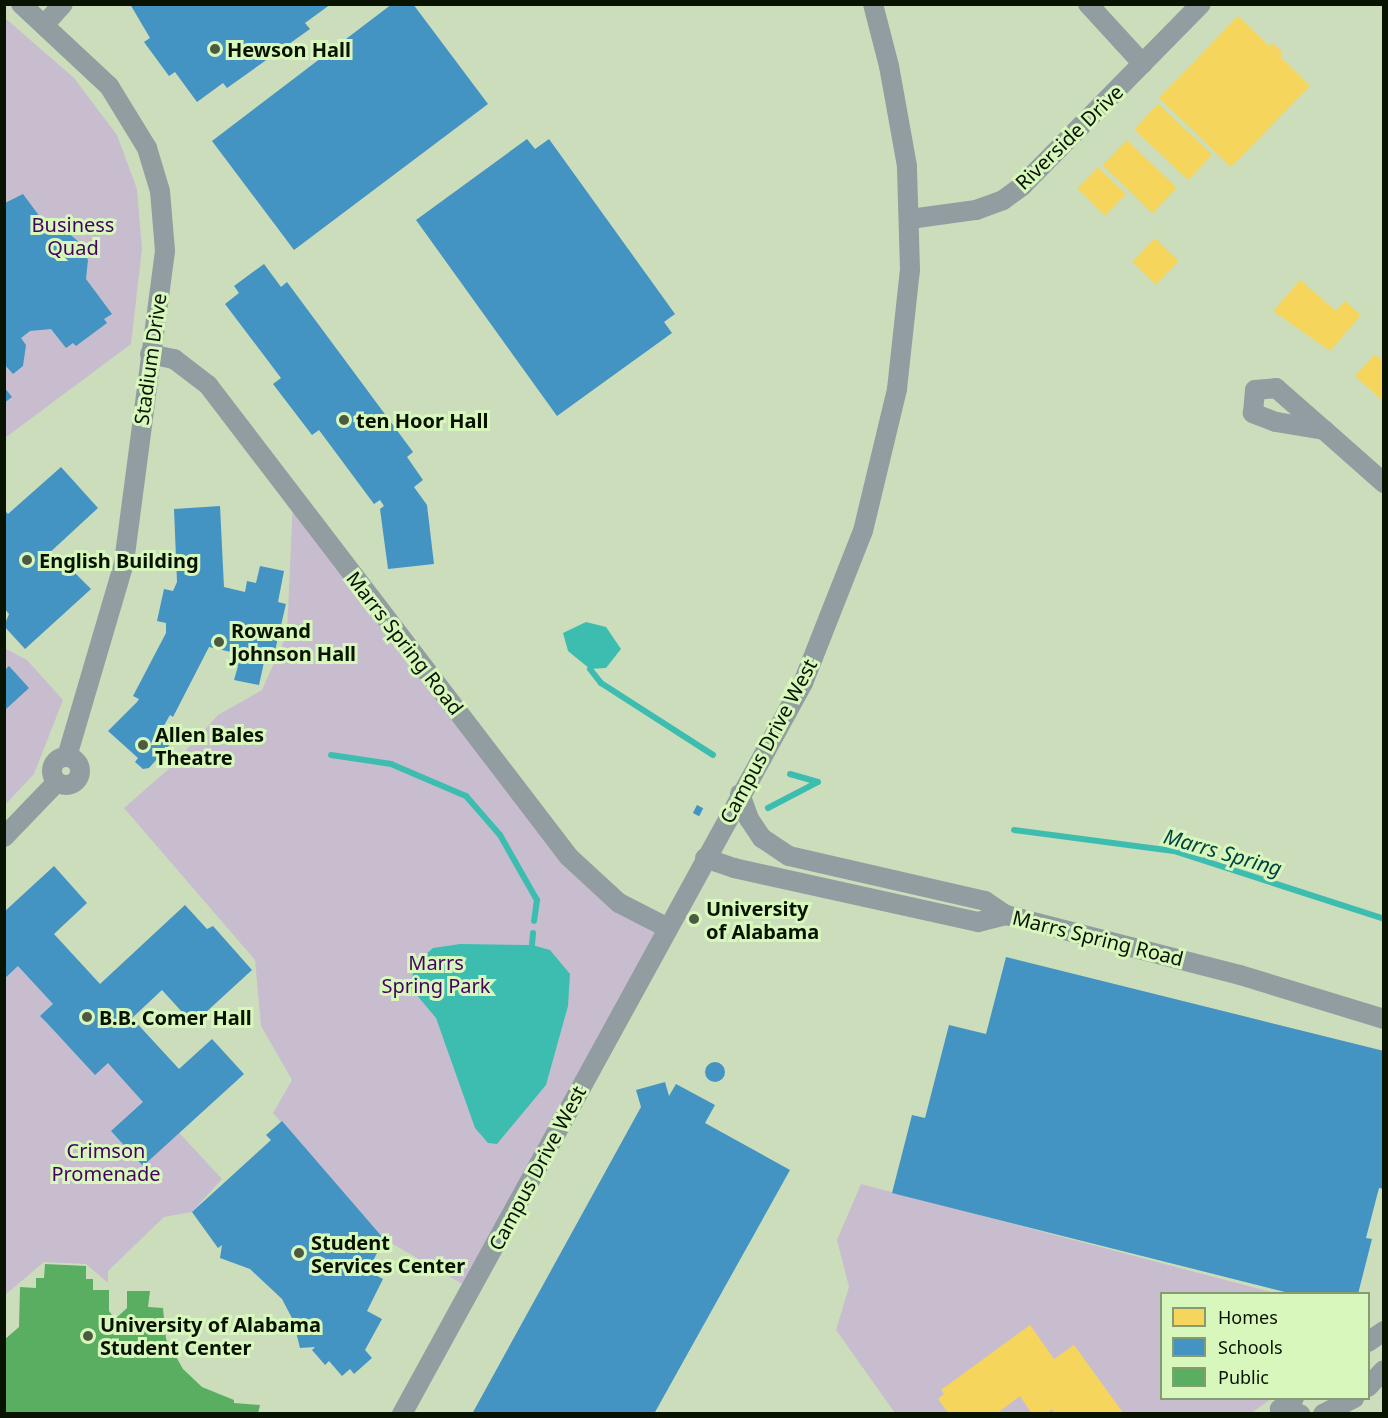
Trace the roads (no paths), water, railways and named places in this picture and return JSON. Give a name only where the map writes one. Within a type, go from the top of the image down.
[{"type":"street","name":"Stadium Drive","points":[[4,837],[57,782],[70,784],[78,775],[76,762],[67,757],[124,563],[165,251],[160,191],[147,148],[109,86],[21,4]]},
{"type":"street","points":[[44,25],[63,4]]},
{"type":"street","name":"Campus Drive West","points":[[402,1413],[803,683],[863,531],[888,434],[903,351],[910,219],[895,96],[873,4]]},
{"type":"street","points":[[1088,4],[1143,64]]},
{"type":"street","name":"Riverside Drive","points":[[910,219],[976,210],[1003,200],[1039,170],[1201,4]]},
{"type":"street","name":"Marrs Spring Road","points":[[150,354],[174,359],[208,385],[569,856],[620,903],[668,928]]},
{"type":"street","points":[[1324,430],[1383,483]]},
{"type":"street","name":"Marrs Spring Road","points":[[740,794],[749,819],[762,838],[789,856],[985,901],[1006,915],[1240,975],[1383,1019]]},
{"type":"street","points":[[705,858],[734,868],[978,922],[1006,915]]},
{"type":"street","points":[[1370,1341],[1383,1331]]},
{"type":"street","points":[[1370,1385],[1383,1370]]},
{"type":"street","points":[[1323,1413],[1350,1400]]},
{"type":"street","points":[[1282,1407],[1300,1413]]},
{"type":"water","points":[[586,622],[606,627],[621,649],[606,668],[590,669],[568,651],[563,633]]},
{"type":"water","points":[[460,944],[532,945],[550,950],[570,974],[568,1006],[546,1085],[497,1144],[488,1143],[475,1128],[436,1018],[410,987],[415,964],[433,948]]},
{"type":"waterway","points":[[590,669],[601,683],[713,755]]},
{"type":"waterway","points":[[331,755],[391,764],[466,796],[500,835],[537,900],[534,921]]},
{"type":"waterway","points":[[790,774],[818,782]]},
{"type":"waterway","points":[[768,808],[818,782]]},
{"type":"waterway","name":"Marrs Spring","points":[[1014,830],[1174,851],[1384,919]]},
{"type":"waterway","name":"Marrs Spring","points":[[532,945],[533,933]]},
{"type":"place","name":"Hewson Hall","points":[[215,49]]},
{"type":"place","name":"ten Hoor Hall","points":[[344,420]]},
{"type":"place","name":"English Building","points":[[27,560]]},
{"type":"place","name":"Rowand Johnson Hall","points":[[219,642]]},
{"type":"place","name":"Allen Bales Theatre","points":[[143,745]]},
{"type":"place","name":"University of Alabama","points":[[694,919]]},
{"type":"place","name":"B.B. Comer Hall","points":[[87,1017]]},
{"type":"place","name":"Student Services Center","points":[[299,1253]]},
{"type":"place","name":"University of Alabama Student Center","points":[[88,1336]]},
{"type":"park label","name":"Business Quad","points":[[73,236]]},
{"type":"park label","name":"Marrs Spring Park","points":[[436,974]]},
{"type":"park label","name":"Crimson Promenade","points":[[106,1162]]}]
